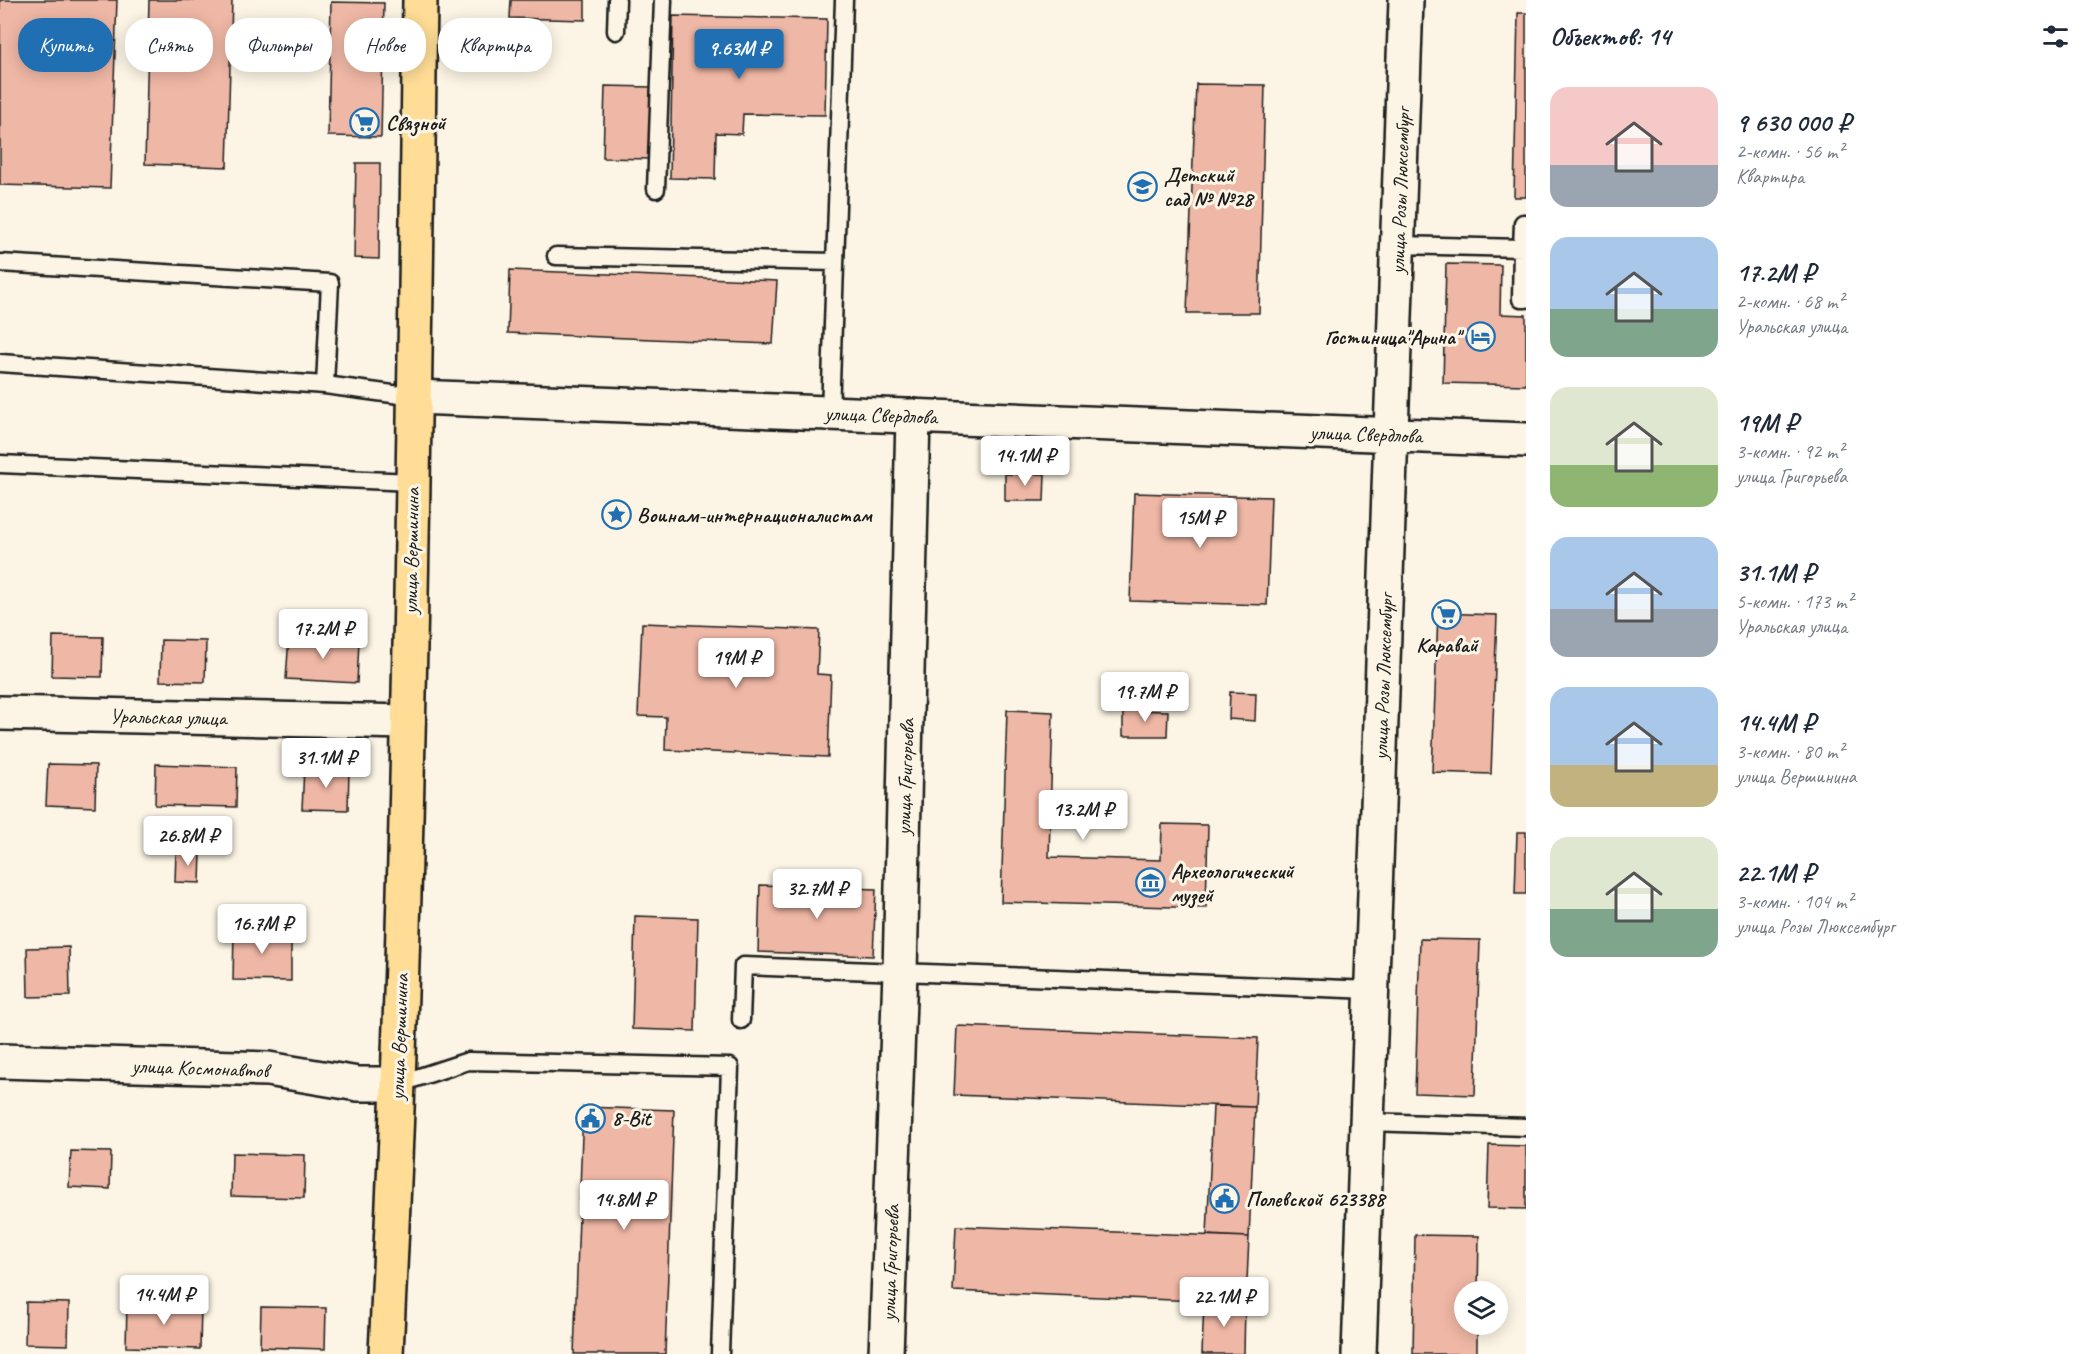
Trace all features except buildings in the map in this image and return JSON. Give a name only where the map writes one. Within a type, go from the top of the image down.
[{"type":"main road","name":"улица Вершинина","points":[[386,1354],[398,1084],[408,722],[420,0]]},
{"type":"street","name":"улица Розы Люксембург","points":[[1359,1354],[1406,0]]},
{"type":"street","name":"улица Свердлова","points":[[415,397],[1526,440]]},
{"type":"street","name":"улица Григорьева","points":[[886,1354],[900,972],[913,416]]},
{"type":"street","name":"Уральская улица","points":[[0,713],[408,722]]},
{"type":"street","name":"улица Космонавтов","points":[[0,1061],[268,1069],[358,1084],[398,1084]]},
{"type":"lane","points":[[616,31],[617,0]]},
{"type":"lane","points":[[656,189],[663,0]]},
{"type":"lane","points":[[830,413],[844,0]]},
{"type":"lane","points":[[1526,223],[1522,223],[1521,299],[1526,299]]},
{"type":"lane","points":[[1398,244],[1522,248]]},
{"type":"lane","points":[[556,256],[835,262]]},
{"type":"lane","points":[[0,263],[330,284],[325,385]]},
{"type":"lane","points":[[0,363],[325,385],[415,397]]},
{"type":"lane","points":[[0,464],[412,482]]},
{"type":"lane","points":[[741,1020],[742,966],[1372,990]]},
{"type":"lane","points":[[398,1084],[468,1061],[730,1067],[720,1354]]},
{"type":"lane","points":[[1367,1122],[1526,1127]]},
{"type":"place","name":"Связной","points":[[365,123]]},
{"type":"place","name":"Детский сад № №28","points":[[1143,187]]},
{"type":"place","name":"Гостиница\"Арина\"","points":[[1481,337]]},
{"type":"place","name":"Воинам-интернационалистам","points":[[616,515]]},
{"type":"place","name":"Каравай","points":[[1447,614]]},
{"type":"place","name":"Археологический музей","points":[[1150,883]]},
{"type":"place","name":"8-Bit","points":[[591,1118]]},
{"type":"place","name":"Полевской 623388","points":[[1225,1199]]}]
